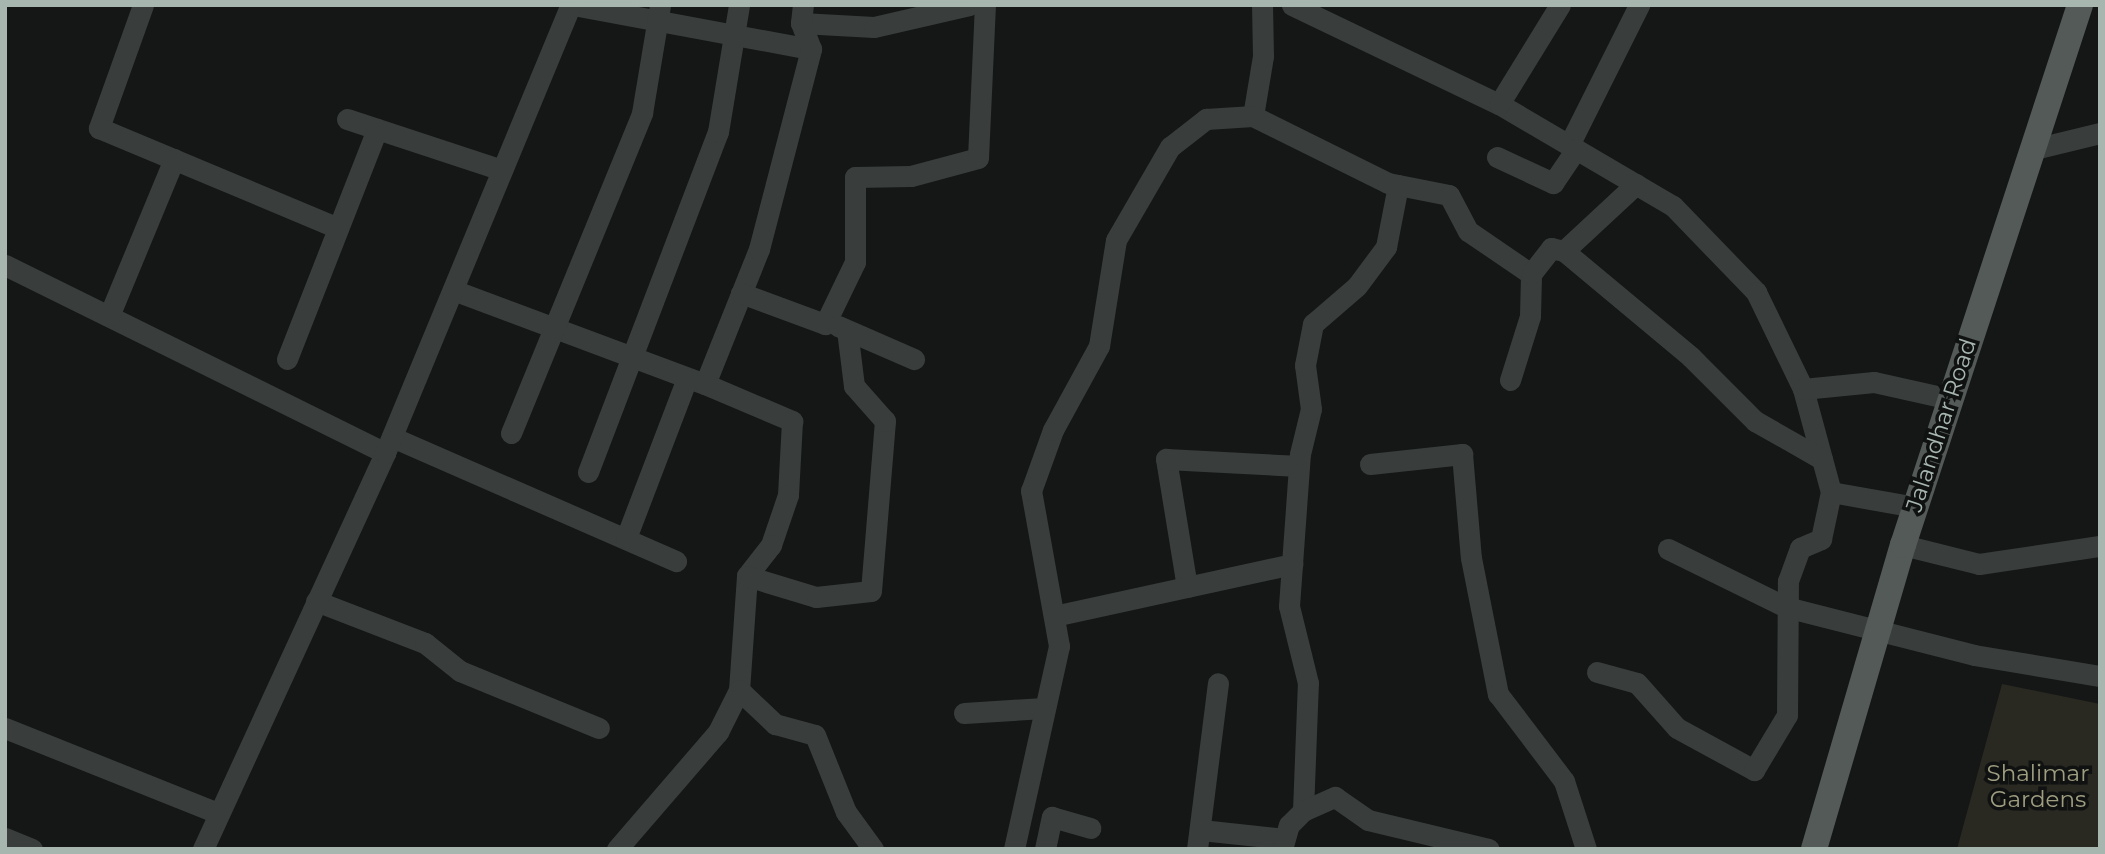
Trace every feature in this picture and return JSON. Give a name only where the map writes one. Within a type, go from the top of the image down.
[{"type":"main road","name":"Jalandhar Road","points":[[1814,849],[1903,545],[2029,150],[2080,5]]},
{"type":"street","points":[[143,5],[99,128],[338,228]]},
{"type":"street","points":[[203,849],[388,445],[572,5],[659,13],[733,34],[811,49]]},
{"type":"street","points":[[588,472],[634,358],[718,132],[739,5]]},
{"type":"street","points":[[626,538],[759,249],[811,49],[802,14],[874,27],[969,5]]},
{"type":"street","points":[[826,321],[855,261],[855,177],[911,176],[978,158],[985,5]]},
{"type":"street","points":[[1253,117],[1263,55],[1262,5]]},
{"type":"street","points":[[1292,5],[1499,104],[1673,206],[1756,292],[1803,389],[1831,492],[1821,539],[1800,548],[1786,607],[1787,715],[1754,770],[1677,728],[1643,697],[1637,683],[1597,672]]},
{"type":"street","points":[[1499,104],[1560,5]]},
{"type":"street","points":[[1497,157],[1553,183],[1639,5]]},
{"type":"street","points":[[511,433],[642,113],[659,13]]},
{"type":"street","points":[[1014,849],[1059,646],[1031,491],[1053,430],[1099,346],[1116,240],[1132,203],[1170,147],[1206,119],[1253,117],[1340,163],[1398,185],[1449,195],[1468,231],[1531,274]]},
{"type":"street","points":[[347,119],[502,170]]},
{"type":"street","points":[[287,359],[377,129]]},
{"type":"street","points":[[2029,150],[2100,133]]},
{"type":"street","points":[[109,316],[174,159]]},
{"type":"street","points":[[1564,251],[1636,184]]},
{"type":"street","points":[[1218,683],[1199,839],[1283,844],[1303,811],[1308,683],[1289,606],[1299,466],[1311,410],[1305,365],[1313,324],[1357,286],[1386,247],[1398,185]]},
{"type":"street","points":[[1510,380],[1530,316],[1531,274],[1551,247],[1564,251],[1691,357],[1755,421],[1822,458]]},
{"type":"street","points":[[5,265],[388,445],[626,538],[676,561]]},
{"type":"street","points":[[453,290],[696,381],[792,421],[788,495],[771,545],[747,576],[739,690],[718,732],[617,849]]},
{"type":"street","points":[[741,293],[826,321],[914,359]]},
{"type":"street","points":[[747,576],[816,597],[871,591],[885,421],[854,386],[847,330]]},
{"type":"street","points":[[1803,389],[1874,382],[1950,399]]},
{"type":"street","points":[[1370,464],[1462,454],[1471,558],[1499,694],[1564,781],[1586,849]]},
{"type":"street","points":[[1187,587],[1166,459],[1299,466]]},
{"type":"street","points":[[1831,492],[1916,507]]},
{"type":"street","points":[[1903,545],[1979,564],[2100,546]]},
{"type":"street","points":[[1668,549],[1786,607],[1876,631],[2100,676]]},
{"type":"street","points":[[1054,616],[1292,564]]},
{"type":"street","points":[[316,601],[425,643],[460,671],[599,728]]},
{"type":"street","points":[[739,690],[775,724],[815,735],[846,812],[873,849]]},
{"type":"street","points":[[964,713],[1044,708]]},
{"type":"street","points":[[7,733],[218,813]]},
{"type":"street","points":[[1303,811],[1335,797],[1368,820],[1489,849]]},
{"type":"street","points":[[1045,849],[1052,817],[1090,828]]},
{"type":"street","points":[[5,838],[32,849]]},
{"type":"green space","name":"Shalimar Gardens","points":[[2002,684],[2100,704],[2100,849],[1957,849]]}]
